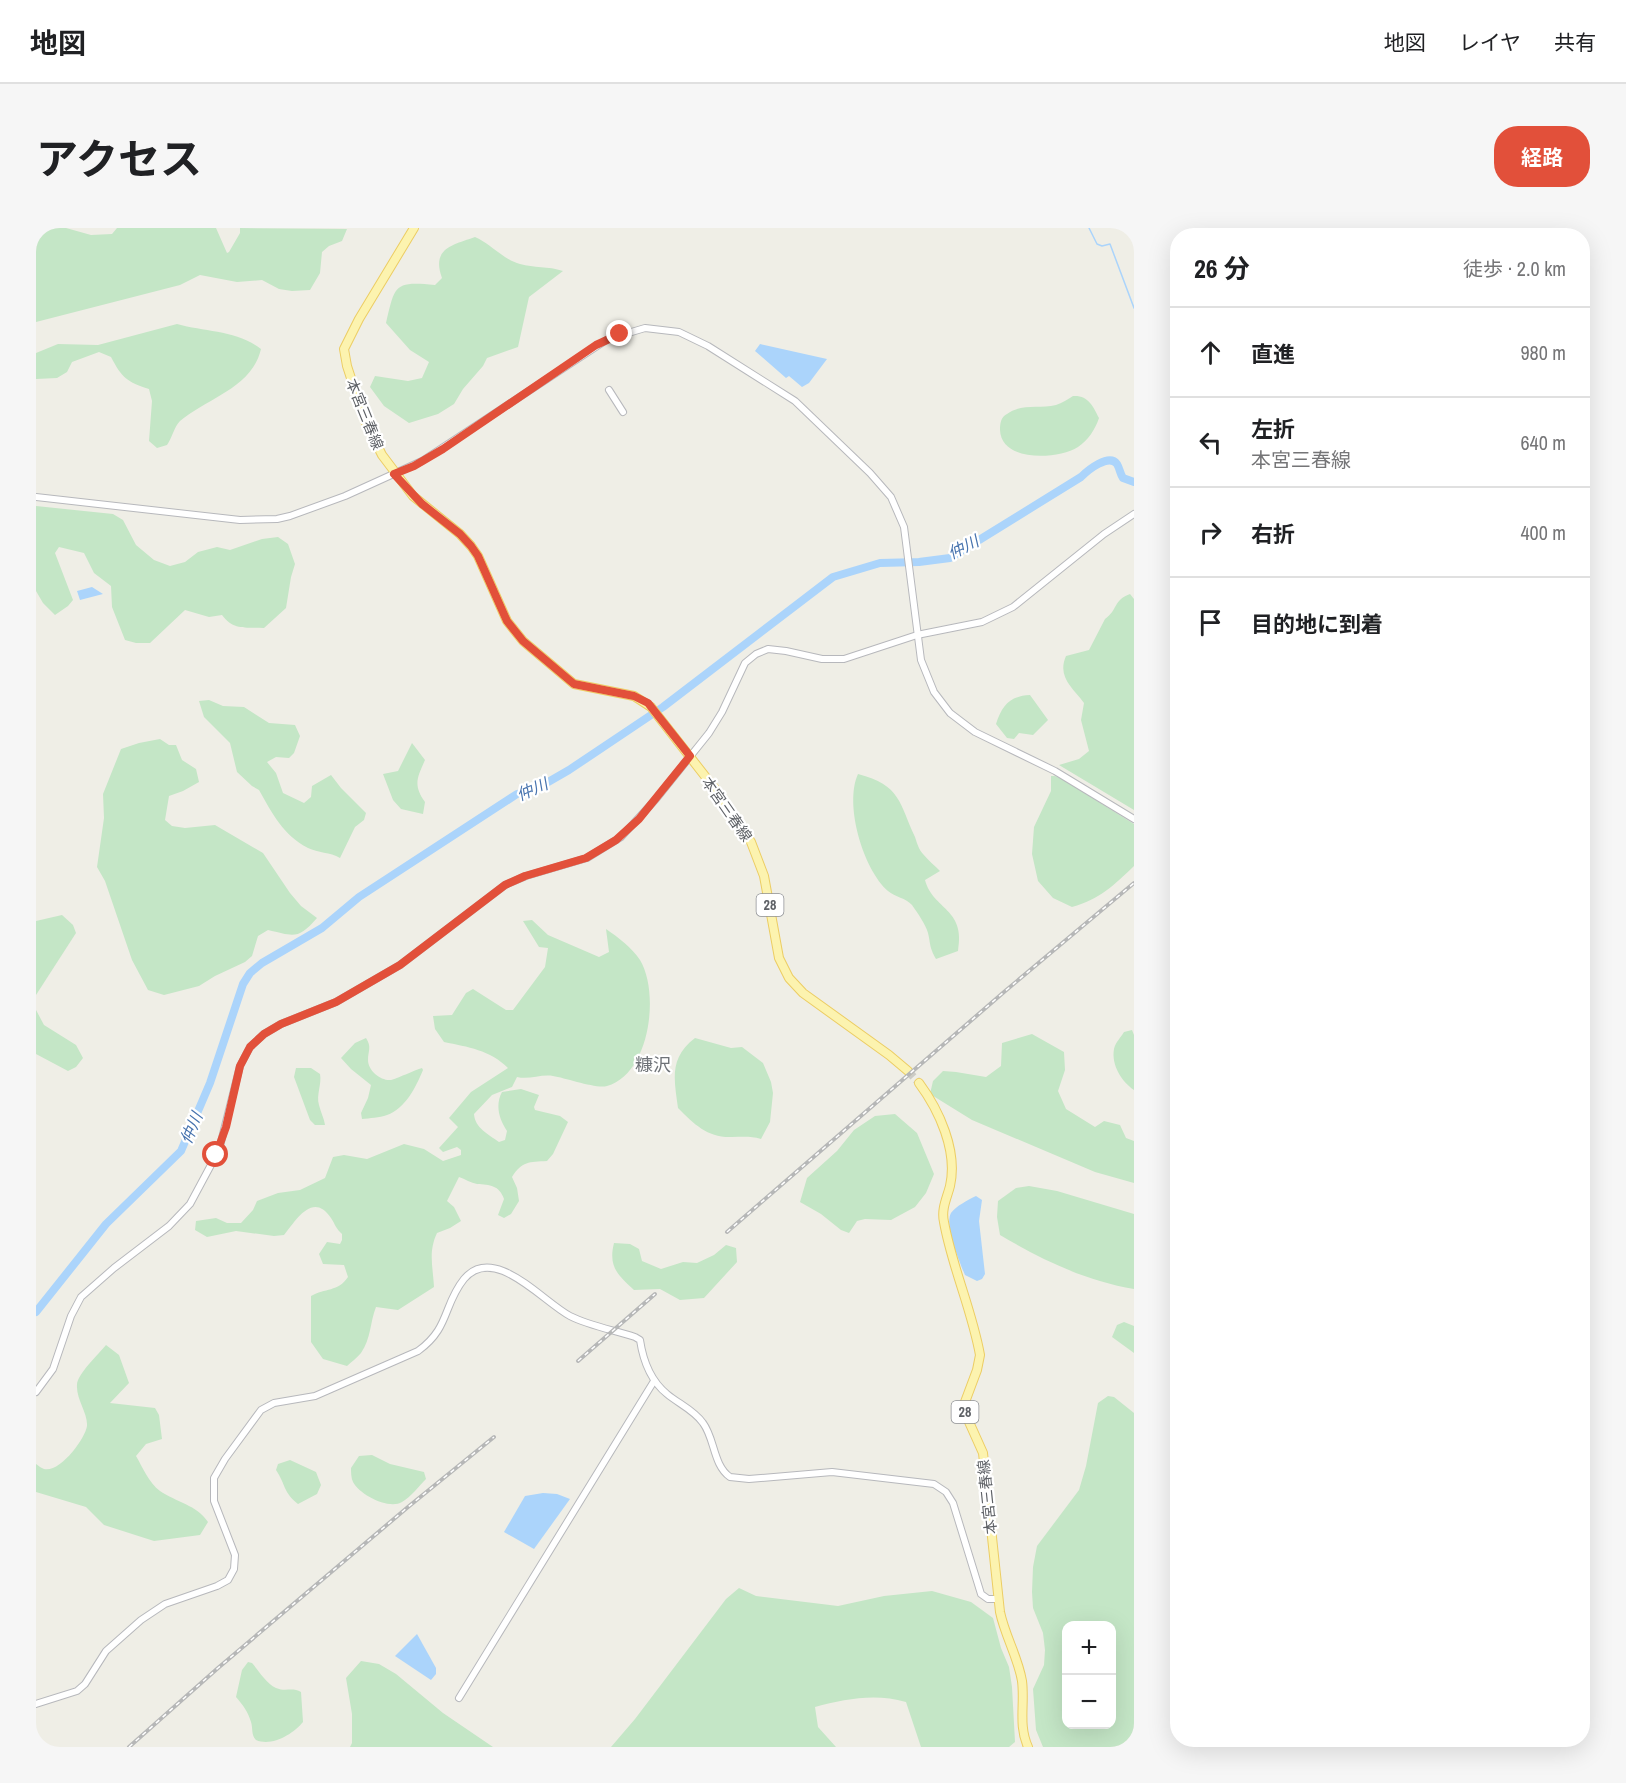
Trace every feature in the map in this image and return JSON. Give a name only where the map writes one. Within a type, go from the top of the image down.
[{"type":"main road","name":"本宮三春線","points":[[414,228],[345,343],[344,354],[371,435],[394,474],[422,504],[460,534],[471,546],[478,556],[507,621],[523,641],[574,684],[634,696],[651,707],[657,714],[723,800],[751,842],[764,876],[779,958],[789,978],[803,993],[889,1054],[908,1071]]},
{"type":"main road","name":"本宮三春線","points":[[919,1083],[930,1098],[943,1128],[950,1153],[951,1174],[942,1215],[980,1355],[976,1375],[965,1402],[965,1413],[983,1453],[999,1599],[1004,1630],[1020,1670],[1022,1730],[1028,1747]]},
{"type":"street","points":[[36,497],[224,519],[277,519],[308,510],[414,466],[608,339],[645,328],[671,330],[708,345],[795,401],[870,473],[891,497],[904,527],[921,660],[934,692],[957,719],[975,732],[1055,771],[1134,819]]},
{"type":"street","points":[[609,390],[623,412]]},
{"type":"street","points":[[36,1392],[52,1369],[71,1316],[81,1297],[114,1268],[170,1226],[196,1195],[219,1150],[240,1066],[245,1054],[257,1040],[281,1024],[336,1002],[400,965],[505,885],[525,876],[586,858],[616,840],[639,819],[715,724],[745,663],[756,654],[768,649],[822,659],[844,659],[917,635],[982,622],[1004,612],[1104,534],[1134,514]]},
{"type":"street","points":[[36,1704],[77,1691],[88,1680],[106,1651],[141,1620],[165,1604],[228,1580],[234,1569],[235,1555],[214,1501],[214,1478],[261,1410],[274,1403],[315,1396],[418,1351],[434,1338],[464,1279],[474,1272],[493,1268],[507,1271],[569,1316],[640,1340],[654,1381],[704,1424],[721,1467],[730,1477],[749,1479],[832,1472],[926,1483],[942,1489],[950,1497],[955,1508],[980,1592],[987,1599],[999,1599]]},
{"type":"street","points":[[459,1698],[654,1381]]},
{"type":"green space","points":[[36,228],[66,228],[91,235],[112,234],[117,228],[216,228],[227,253],[240,233],[240,228],[347,229],[342,241],[329,246],[322,252],[320,273],[310,290],[279,289],[262,280],[237,282],[200,275],[180,285],[36,322]]},
{"type":"green space","points":[[475,237],[514,262],[563,271],[529,297],[518,347],[487,358],[454,404],[438,414],[409,423],[384,406],[370,387],[375,376],[408,381],[422,378],[429,362],[410,350],[386,323],[392,300],[398,288],[404,285],[435,285],[442,278],[439,260],[446,249]]},
{"type":"green space","points":[[177,324],[242,338],[261,349],[256,362],[239,383],[180,421],[167,445],[157,448],[149,441],[152,401],[149,389],[126,378],[118,370],[111,357],[99,352],[72,362],[67,372],[57,378],[36,379],[36,353],[58,344],[98,345]]},
{"type":"green space","points":[[1073,396],[1086,399],[1099,418],[1091,434],[1078,447],[1057,454],[1032,455],[1010,448],[1003,440],[1000,425],[1005,415],[1025,407],[1056,405]]},
{"type":"green space","points":[[36,506],[113,514],[123,520],[136,545],[154,560],[170,566],[185,562],[198,552],[217,547],[230,550],[262,539],[278,537],[288,544],[295,564],[286,608],[264,628],[236,626],[222,615],[209,617],[185,610],[150,643],[136,643],[125,640],[112,607],[111,586],[94,573],[84,553],[59,547],[55,553],[73,600],[55,615],[43,603],[36,591]]},
{"type":"green space","points":[[1130,594],[1134,599],[1134,810],[1059,765],[1079,759],[1089,751],[1081,720],[1084,703],[1065,676],[1063,670],[1066,656],[1089,650],[1105,619],[1121,599]]},
{"type":"green space","points":[[1030,695],[1048,720],[1033,735],[1019,733],[1014,739],[1007,738],[996,724],[1001,712],[1017,697]]},
{"type":"green space","points":[[209,700],[223,706],[244,707],[269,723],[295,725],[300,736],[294,753],[289,758],[276,757],[267,762],[276,773],[283,793],[304,803],[311,797],[312,786],[331,775],[366,813],[364,820],[355,827],[340,858],[308,848],[285,830],[259,790],[237,772],[230,743],[204,717],[199,701]]},
{"type":"green space","points":[[160,739],[169,745],[176,745],[182,760],[196,769],[199,782],[169,796],[165,820],[172,826],[185,828],[215,825],[263,853],[290,893],[301,906],[317,918],[300,933],[290,935],[268,930],[258,936],[252,956],[245,962],[199,986],[164,995],[148,990],[132,960],[105,881],[97,867],[104,818],[103,794],[121,749]]},
{"type":"green space","points":[[412,743],[425,760],[418,781],[419,791],[425,802],[423,814],[401,809],[393,800],[383,774],[398,771]]},
{"type":"green space","points":[[858,774],[883,784],[897,797],[920,850],[940,871],[925,880],[929,890],[948,911],[957,926],[958,951],[936,959],[927,930],[912,905],[888,891],[871,868],[858,836],[855,818],[854,787]]},
{"type":"green space","points":[[1051,776],[1062,779],[1134,824],[1134,866],[1106,891],[1072,907],[1053,898],[1038,881],[1032,854],[1034,827],[1051,791]]},
{"type":"green space","points":[[62,915],[73,925],[76,933],[36,995],[36,921]]},
{"type":"green space","points":[[532,920],[548,935],[599,957],[609,952],[606,929],[637,956],[646,974],[649,992],[650,1011],[642,1050],[633,1066],[622,1078],[607,1086],[589,1085],[553,1076],[517,1077],[512,1087],[492,1095],[474,1114],[479,1127],[499,1142],[505,1140],[507,1131],[499,1112],[502,1092],[521,1089],[539,1095],[535,1110],[560,1116],[568,1122],[553,1154],[547,1161],[527,1163],[519,1168],[512,1177],[519,1201],[511,1214],[504,1218],[498,1215],[504,1199],[500,1191],[494,1187],[459,1177],[447,1201],[454,1207],[461,1221],[437,1233],[434,1240],[432,1266],[434,1287],[398,1310],[376,1307],[364,1348],[347,1366],[323,1359],[311,1342],[311,1296],[340,1285],[348,1277],[344,1265],[323,1264],[319,1254],[327,1242],[340,1244],[342,1240],[342,1234],[324,1210],[318,1207],[305,1211],[284,1235],[274,1236],[236,1231],[207,1237],[195,1230],[196,1221],[216,1218],[227,1223],[241,1223],[253,1210],[257,1201],[278,1193],[300,1190],[325,1178],[333,1157],[344,1155],[367,1159],[404,1144],[424,1149],[443,1161],[461,1155],[461,1150],[457,1147],[443,1152],[439,1148],[458,1127],[449,1118],[471,1092],[508,1068],[486,1053],[444,1042],[435,1029],[433,1016],[452,1015],[466,993],[473,989],[506,1010],[513,1010],[545,967],[548,948],[539,947],[523,921]]},
{"type":"green space","points":[[36,1010],[44,1025],[76,1045],[83,1058],[76,1067],[68,1071],[36,1054]]},
{"type":"green space","points":[[1132,1030],[1134,1035],[1134,1090],[1118,1072],[1114,1061],[1116,1045],[1124,1032]]},
{"type":"green space","points":[[1032,1034],[1064,1052],[1065,1070],[1058,1091],[1066,1109],[1095,1127],[1104,1121],[1120,1125],[1126,1138],[1134,1141],[1134,1183],[1095,1172],[972,1120],[930,1094],[933,1081],[943,1071],[986,1077],[1001,1066],[1002,1043]]},
{"type":"green space","points":[[366,1038],[369,1047],[369,1064],[379,1077],[391,1080],[422,1068],[423,1070],[413,1090],[399,1108],[384,1116],[362,1119],[361,1113],[371,1085],[341,1058],[355,1043]]},
{"type":"green space","points":[[695,1038],[731,1048],[742,1047],[763,1063],[773,1093],[770,1122],[761,1139],[723,1137],[709,1133],[696,1125],[678,1108],[675,1088],[677,1061]]},
{"type":"green space","points":[[296,1068],[311,1068],[320,1074],[318,1101],[325,1125],[315,1125],[310,1120],[294,1077]]},
{"type":"green space","points":[[895,1114],[917,1133],[934,1174],[926,1193],[915,1207],[891,1220],[857,1221],[849,1233],[800,1202],[807,1178],[837,1151],[854,1130],[875,1116]]},
{"type":"green space","points":[[1029,1186],[1057,1191],[1134,1214],[1134,1289],[1082,1275],[1032,1253],[1000,1235],[997,1217],[998,1201],[1016,1188]]},
{"type":"green space","points":[[614,1243],[630,1244],[639,1249],[642,1261],[661,1269],[683,1262],[697,1263],[714,1255],[726,1245],[736,1248],[737,1262],[704,1298],[680,1300],[660,1289],[634,1290],[623,1280],[613,1264]]},
{"type":"green space","points":[[1124,1322],[1134,1326],[1134,1353],[1112,1337],[1117,1325]]},
{"type":"green space","points":[[106,1345],[119,1355],[129,1383],[110,1403],[155,1408],[159,1415],[162,1439],[146,1444],[136,1456],[156,1488],[192,1508],[208,1522],[200,1535],[154,1541],[104,1525],[86,1507],[36,1492],[36,1464],[44,1469],[57,1466],[71,1454],[82,1439],[87,1421],[78,1395],[78,1380]]},
{"type":"green space","points":[[1108,1396],[1114,1397],[1134,1413],[1134,1747],[1043,1747],[1036,1730],[1033,1689],[1044,1665],[1045,1650],[1043,1633],[1033,1608],[1033,1567],[1037,1546],[1079,1490],[1098,1403]]},
{"type":"green space","points":[[372,1455],[390,1464],[424,1472],[426,1479],[402,1502],[390,1504],[375,1500],[357,1487],[352,1480],[351,1473],[351,1468],[359,1456]]},
{"type":"green space","points":[[290,1460],[316,1472],[321,1485],[317,1494],[298,1504],[287,1492],[276,1470],[278,1464]]},
{"type":"green space","points":[[739,1588],[756,1596],[838,1606],[884,1596],[932,1591],[971,1602],[993,1618],[1009,1667],[1015,1742],[1009,1747],[921,1747],[906,1702],[871,1698],[815,1707],[818,1727],[836,1747],[611,1747],[726,1599]]},
{"type":"green space","points":[[361,1661],[379,1664],[396,1674],[443,1713],[493,1747],[350,1747],[352,1714],[346,1678]]},
{"type":"green space","points":[[248,1662],[252,1663],[272,1686],[301,1692],[303,1722],[294,1731],[275,1741],[256,1740],[248,1715],[236,1697],[242,1670]]},
{"type":"water","points":[[760,344],[827,359],[809,383],[802,387],[789,376],[786,378],[755,351]]},
{"type":"water","points":[[92,587],[103,594],[80,600],[77,591]]},
{"type":"water","points":[[976,1196],[982,1200],[979,1221],[985,1274],[977,1281],[965,1275],[954,1244],[949,1219],[956,1208]]},
{"type":"water","points":[[543,1493],[557,1494],[570,1499],[534,1549],[504,1532],[525,1496]]},
{"type":"water","points":[[417,1634],[436,1668],[436,1674],[431,1680],[395,1656]]},
{"type":"waterway","points":[[1089,228],[1097,244],[1102,246],[1110,244],[1134,308]]},
{"type":"waterway","name":"仲川","points":[[36,1312],[106,1224],[181,1151],[210,1083],[243,984],[250,973],[262,963],[322,928],[359,897],[517,794],[536,789],[569,770],[663,707],[833,577],[880,563],[950,558],[1104,461],[1113,461],[1117,464],[1123,478],[1134,482]]},
{"type":"tunnel","points":[[908,1071],[919,1083]]},
{"type":"railway","points":[[727,1232],[1004,992],[1134,883]]},
{"type":"railway","points":[[578,1361],[655,1294]]},
{"type":"railway","points":[[129,1747],[218,1668],[494,1437]]},
{"type":"district","name":"糠沢","points":[[653,1064]]},
{"type":"route","points":[[216,1155],[226,1127],[237,1073],[245,1054],[264,1034],[281,1024],[336,1002],[400,965],[505,885],[525,876],[595,854],[621,837],[639,819],[690,756],[648,703],[634,696],[574,684],[523,641],[507,621],[478,556],[471,546],[460,534],[422,504],[394,474],[414,466],[443,449],[596,345],[620,334]]}]
